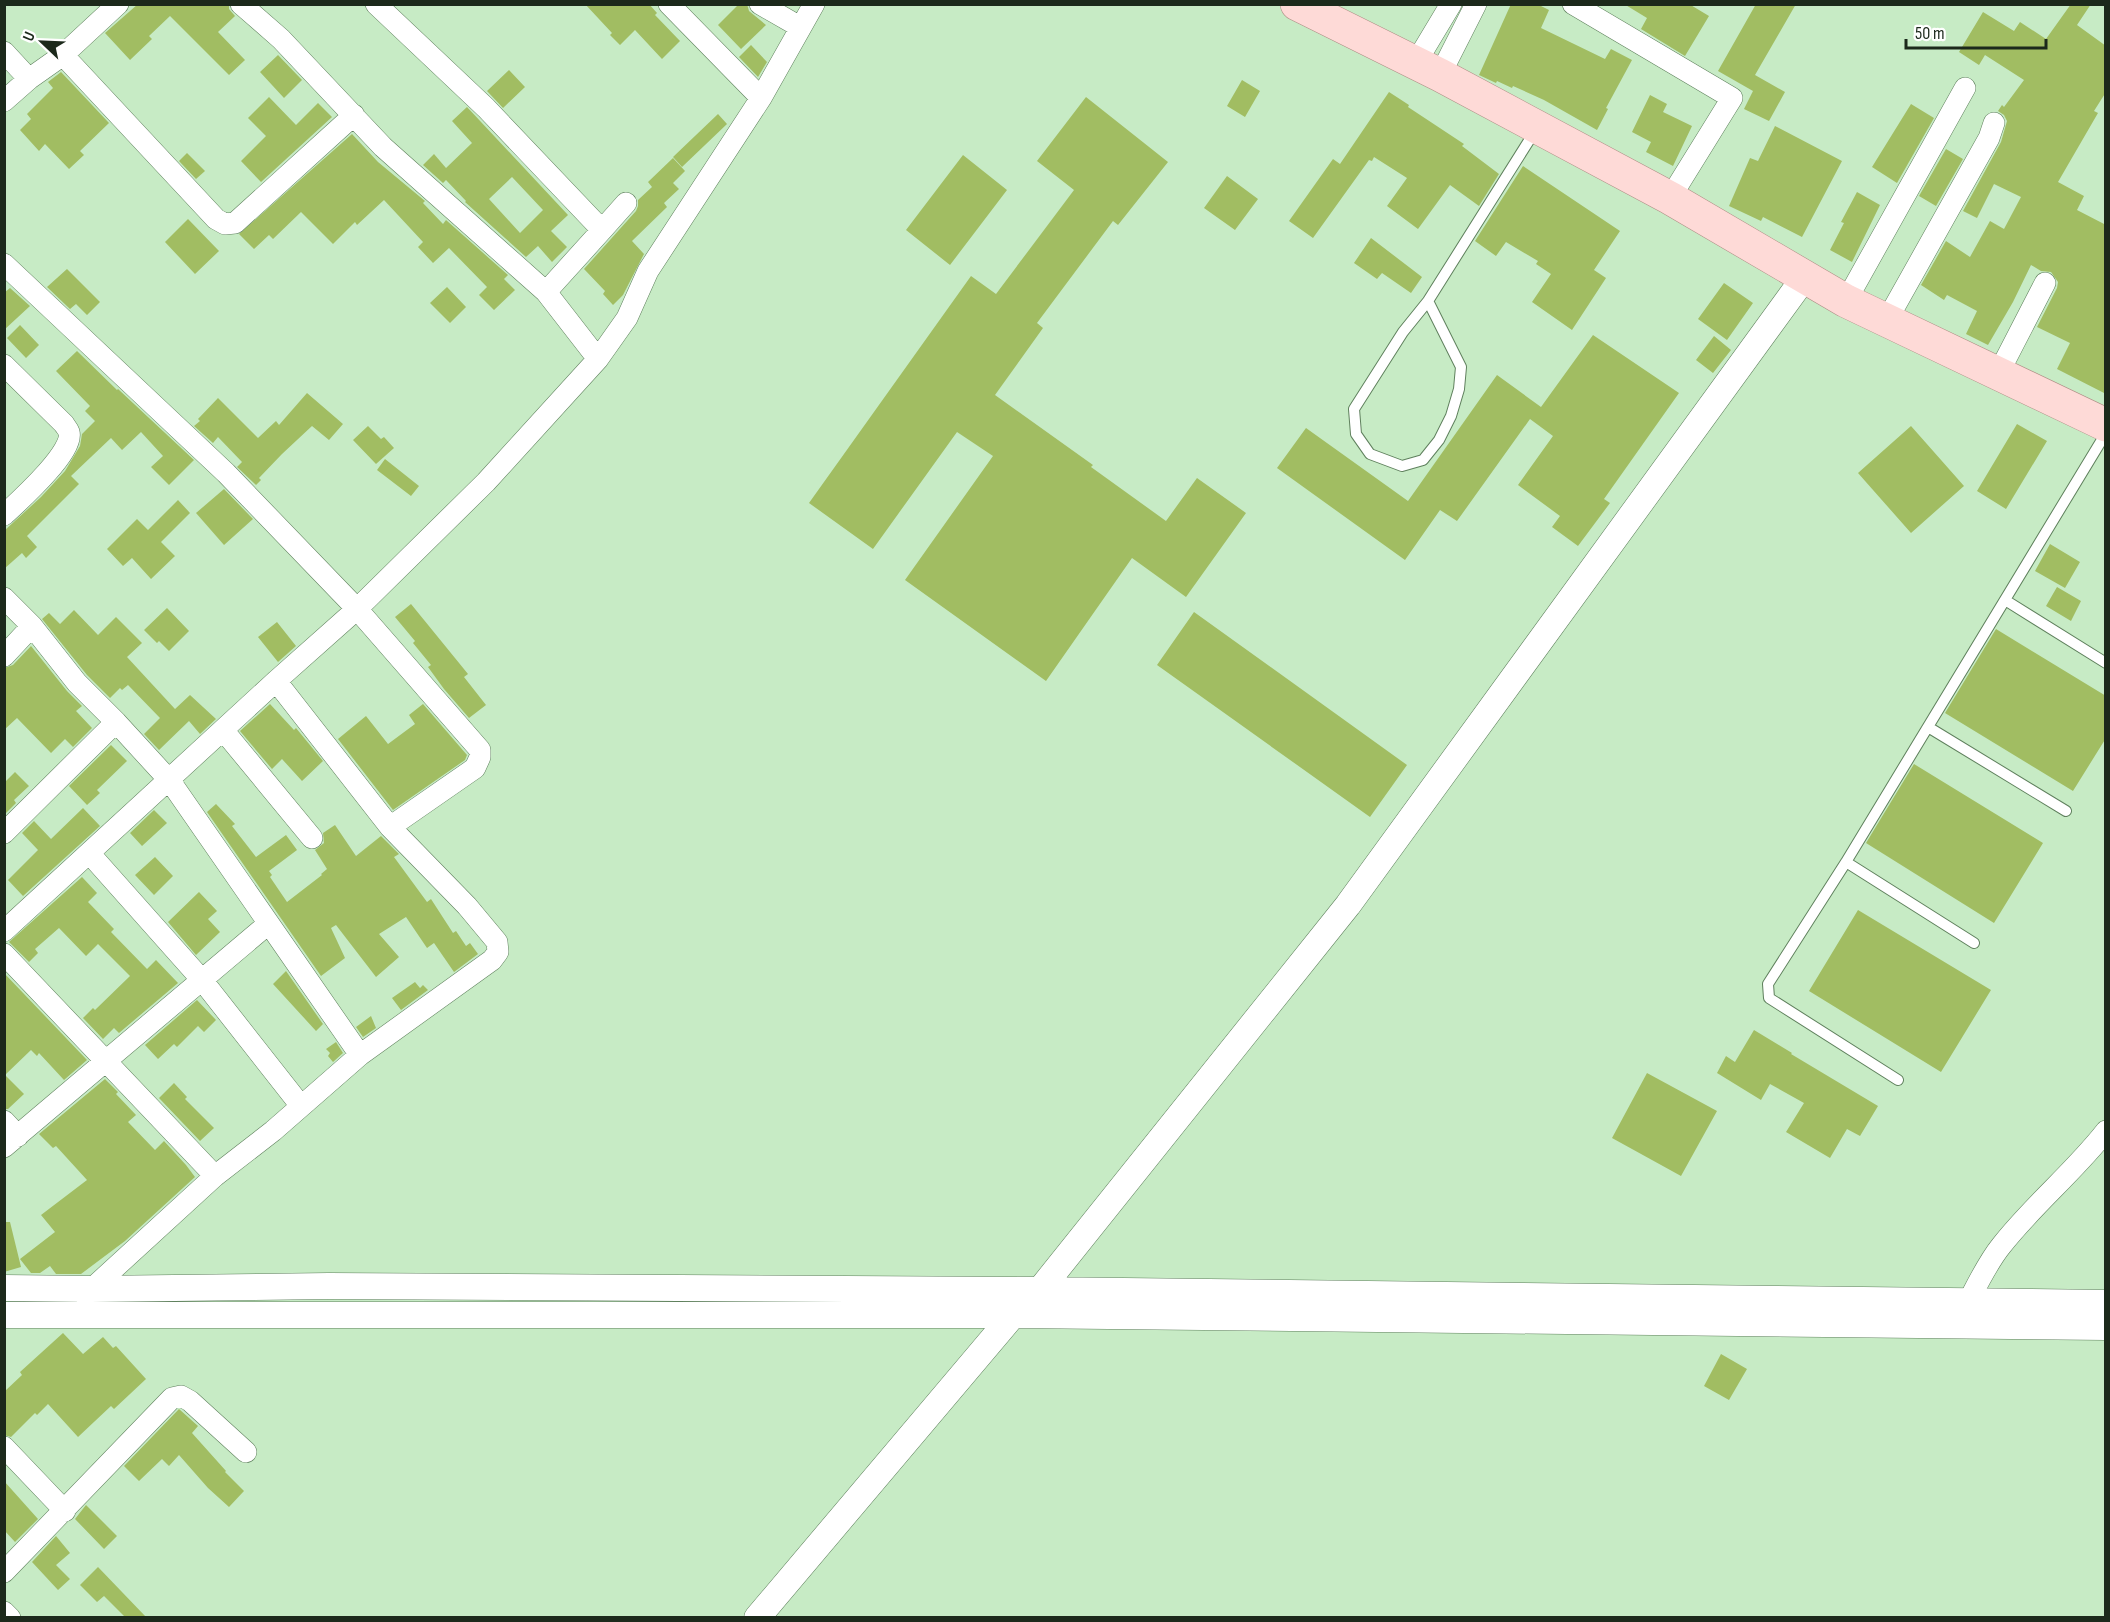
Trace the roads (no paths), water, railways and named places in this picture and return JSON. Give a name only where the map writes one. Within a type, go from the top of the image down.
[{"type":"main road","points":[[1297,4],[1428,70],[1670,198],[1845,301],[2106,425]]},
{"type":"street","points":[[4,101],[29,79],[63,55],[118,4]]},
{"type":"street","points":[[241,4],[281,39],[383,147],[546,292],[598,359]]},
{"type":"street","points":[[376,4],[486,108],[602,230]]},
{"type":"street","points":[[669,4],[760,98]]},
{"type":"street","points":[[760,4],[800,27]]},
{"type":"street","points":[[4,931],[357,609],[486,482],[598,359],[627,318],[648,271],[760,98],[814,4]]},
{"type":"street","points":[[1428,70],[1451,4]]},
{"type":"street","points":[[1428,70],[1476,4]]},
{"type":"street","points":[[1573,4],[1607,13],[1732,98],[1670,198]]},
{"type":"street","points":[[4,52],[29,79]]},
{"type":"street","points":[[63,55],[216,219],[225,224],[235,223],[354,115]]},
{"type":"street","points":[[1845,301],[1965,88]]},
{"type":"street","points":[[1887,320],[1989,138],[1994,123]]},
{"type":"street","points":[[546,292],[626,203]]},
{"type":"street","points":[[4,264],[226,472],[357,609],[480,750],[480,757],[475,768],[390,827]]},
{"type":"street","points":[[757,1617],[1013,1315],[1040,1290],[1348,905],[1804,278]]},
{"type":"street","points":[[1998,374],[2045,283]]},
{"type":"street","points":[[4,365],[64,424],[69,432],[69,440],[47,474],[4,515]]},
{"type":"street","points":[[4,598],[32,626],[77,683],[170,781],[360,1055]]},
{"type":"street","points":[[4,656],[32,626]]},
{"type":"street","points":[[63,1315],[215,1176],[360,1055],[492,960],[498,952],[497,942],[467,906],[390,827],[276,681]]},
{"type":"street","points":[[4,833],[116,722]]},
{"type":"street","points":[[223,730],[312,838]]},
{"type":"street","points":[[90,854],[202,980],[301,1106]]},
{"type":"street","points":[[9,1134],[107,1061],[268,924]]},
{"type":"street","points":[[4,954],[215,1176]]},
{"type":"street","points":[[1968,1302],[2000,1248],[2022,1221],[2092,1149],[2106,1131]]},
{"type":"street","points":[[4,1288],[329,1286],[1040,1290],[2106,1303]]},
{"type":"street","points":[[4,1315],[1013,1315],[2106,1327]]},
{"type":"street","points":[[4,1572],[172,1398],[181,1396],[190,1401],[246,1452]]},
{"type":"street","points":[[4,1447],[65,1511]]},
{"type":"street","points":[[4,1612],[10,1617]]},
{"type":"lane","points":[[1428,301],[1461,367],[1459,389],[1451,416],[1439,440],[1423,460],[1402,466],[1370,454],[1356,434],[1354,409],[1402,332],[1428,301],[1537,128]]},
{"type":"lane","points":[[1898,1080],[1769,998],[1768,984],[1846,862],[2106,434]]},
{"type":"lane","points":[[2005,600],[2106,663]]},
{"type":"lane","points":[[1928,727],[2066,811]]},
{"type":"lane","points":[[1846,862],[1974,943]]}]
